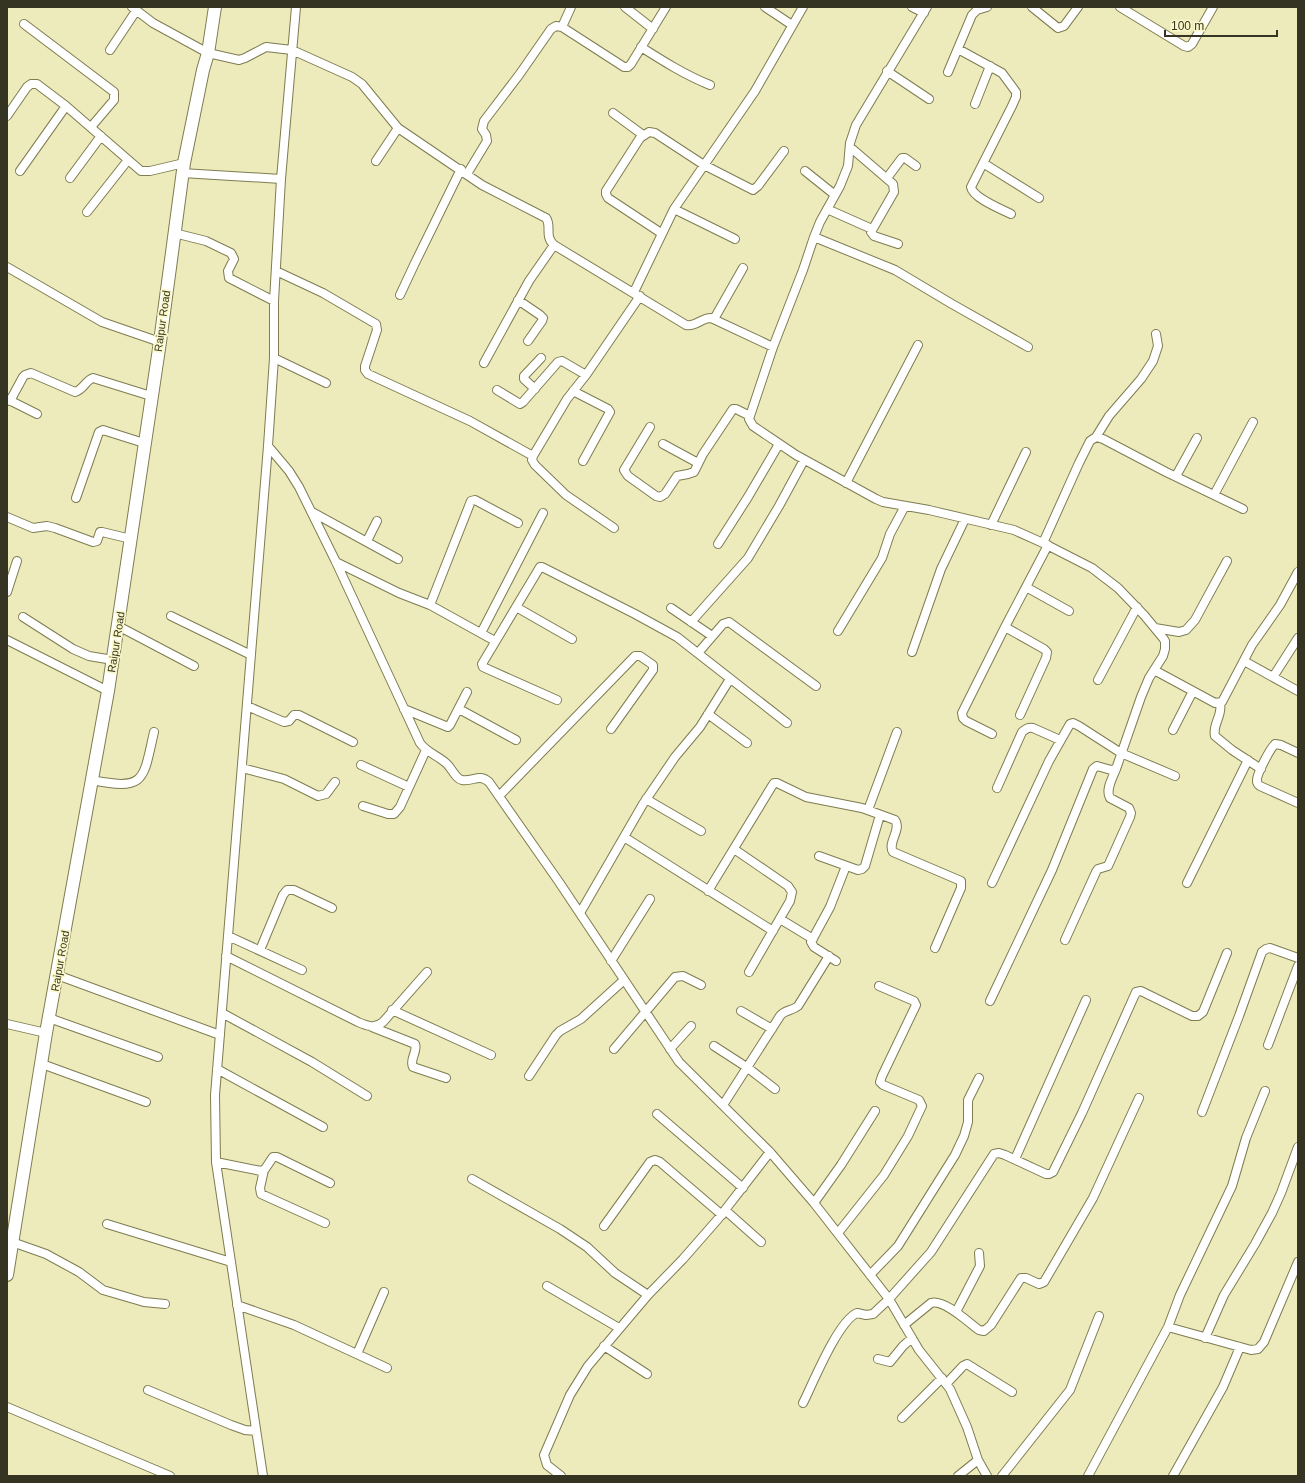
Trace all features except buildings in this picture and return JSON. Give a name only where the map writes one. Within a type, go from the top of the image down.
[{"type":"main road","name":"Raipur Road","points":[[7,1275],[46,1034],[113,660],[160,342],[183,168],[203,70],[208,53],[215,7]]},
{"type":"street","points":[[263,1476],[216,1162],[215,1095],[268,446],[274,358],[274,301],[281,179],[296,7]]},
{"type":"street","points":[[562,27],[571,7]]},
{"type":"street","points":[[625,7],[653,29]]},
{"type":"street","points":[[400,295],[414,265],[464,172],[487,141],[482,127],[488,114],[551,29],[556,26],[562,27],[624,67],[628,67],[666,7]]},
{"type":"street","points":[[765,7],[792,25]]},
{"type":"street","points":[[614,528],[557,486],[535,465],[532,460],[533,456],[558,414],[573,391],[586,375],[637,294],[661,233],[674,209],[755,91],[803,7]]},
{"type":"street","points":[[912,7],[925,10],[856,125],[852,136],[848,166],[814,237],[803,270],[773,347],[750,416],[750,421],[753,426],[804,460],[883,502],[929,510],[1014,530],[1092,568],[1118,588],[1137,607],[1163,638],[1166,644],[1163,656],[1154,670],[1141,697],[1108,791],[1108,796],[1110,798],[1129,808],[1131,811],[1130,817],[1108,866],[1098,869],[1096,872],[1065,940]]},
{"type":"street","points":[[948,72],[973,13],[987,7]]},
{"type":"street","points":[[1032,7],[1058,28],[1064,26],[1078,7]]},
{"type":"street","points":[[1120,7],[1188,47],[1192,44],[1213,7]]},
{"type":"street","points":[[110,50],[134,9],[153,22],[208,53],[239,60],[266,47],[292,50],[352,77],[358,81],[398,128],[498,194],[546,218],[548,221],[549,239],[554,246],[637,294],[686,325],[694,325],[708,318],[714,319],[773,347]]},
{"type":"street","points":[[24,24],[114,92],[114,100],[91,128]]},
{"type":"street","points":[[641,47],[678,70],[710,85]]},
{"type":"street","points":[[958,49],[1002,73],[1014,89],[1016,95],[972,186],[972,191],[981,199],[1011,214]]},
{"type":"street","points":[[975,104],[990,66]]},
{"type":"street","points":[[888,71],[929,99]]},
{"type":"street","points":[[7,116],[27,87],[34,84],[66,106],[128,160],[145,172],[183,168],[281,179]]},
{"type":"street","points":[[20,171],[66,106]]},
{"type":"street","points":[[612,114],[643,135]]},
{"type":"street","points":[[376,161],[398,128]]},
{"type":"street","points":[[661,233],[608,198],[606,194],[606,191],[643,135],[649,132],[655,133],[704,165],[753,190],[758,186],[784,151]]},
{"type":"street","points":[[70,178],[101,136]]},
{"type":"street","points":[[850,147],[893,184],[894,192],[872,229],[872,234],[898,244]]},
{"type":"street","points":[[887,178],[902,158],[905,158],[916,166]]},
{"type":"street","points":[[86,212],[128,160]]},
{"type":"street","points":[[983,163],[1039,198]]},
{"type":"street","points":[[805,171],[835,195]]},
{"type":"street","points":[[674,209],[735,239]]},
{"type":"street","points":[[827,209],[872,229]]},
{"type":"street","points":[[174,233],[206,241],[231,252],[234,259],[228,271],[229,278],[274,301]]},
{"type":"street","points":[[814,237],[895,270],[1028,347]]},
{"type":"street","points":[[484,363],[529,281],[554,246]]},
{"type":"street","points":[[7,267],[102,322],[160,342]]},
{"type":"street","points":[[714,319],[743,268]]},
{"type":"street","points":[[276,271],[323,293],[376,324],[377,330],[365,366],[365,370],[368,374],[470,420],[533,456]]},
{"type":"street","points":[[518,300],[543,318],[542,322],[528,341]]},
{"type":"street","points":[[992,734],[966,721],[963,718],[962,713],[1026,586],[1090,441],[1096,437],[1109,416],[1141,379],[1153,361],[1158,346],[1156,334]]},
{"type":"street","points":[[846,483],[918,345]]},
{"type":"street","points":[[274,358],[326,383]]},
{"type":"street","points":[[535,388],[524,379],[524,376],[541,358]]},
{"type":"street","points":[[497,390],[520,404],[560,361],[564,361],[586,375]]},
{"type":"street","points":[[37,414],[9,400],[23,377],[32,373],[75,392],[79,391],[90,379],[93,378],[151,396]]},
{"type":"street","points":[[573,391],[608,409],[610,412],[583,461]]},
{"type":"street","points":[[650,427],[624,469],[624,472],[656,496],[660,497],[665,494],[675,477],[679,475],[691,474],[696,469],[698,463],[732,409],[736,409],[750,416]]},
{"type":"street","points":[[1214,495],[1253,422]]},
{"type":"street","points":[[76,498],[99,432],[103,430],[144,443]]},
{"type":"street","points":[[1096,437],[1103,439],[1243,509]]},
{"type":"street","points":[[1176,476],[1197,438]]},
{"type":"street","points":[[663,444],[698,463]]},
{"type":"street","points":[[718,544],[779,444]]},
{"type":"street","points":[[268,446],[289,471],[312,512],[420,743],[426,750],[446,762],[462,780],[481,778],[487,780],[580,913],[670,1049],[686,1070],[770,1152],[838,1233],[889,1299],[928,1362],[945,1381],[957,1402],[978,1460],[987,1476]]},
{"type":"street","points":[[991,525],[1026,452]]},
{"type":"street","points":[[691,622],[748,558],[804,460]]},
{"type":"street","points":[[430,605],[472,500],[475,500],[518,523]]},
{"type":"street","points":[[838,631],[882,558],[890,534],[905,506]]},
{"type":"street","points":[[312,512],[398,559]]},
{"type":"street","points":[[481,633],[543,513]]},
{"type":"street","points":[[7,517],[33,528],[46,526],[55,528],[93,542],[97,541],[100,532],[131,539]]},
{"type":"street","points":[[912,652],[941,569],[965,519]]},
{"type":"street","points":[[367,541],[377,521]]},
{"type":"street","points":[[7,592],[17,561]]},
{"type":"street","points":[[1155,628],[1179,632],[1186,630],[1195,620],[1227,561]]},
{"type":"street","points":[[336,562],[399,593],[430,605],[495,641]]},
{"type":"street","points":[[557,700],[483,667],[482,663],[538,568],[542,567],[656,625],[677,638],[787,723]]},
{"type":"street","points":[[1220,704],[1224,701],[1252,645],[1280,605],[1298,572]]},
{"type":"street","points":[[1026,586],[1069,610]]},
{"type":"street","points":[[516,607],[572,639]]},
{"type":"street","points":[[1098,680],[1137,607]]},
{"type":"street","points":[[671,608],[712,636]]},
{"type":"street","points":[[171,616],[251,655]]},
{"type":"street","points":[[23,617],[73,649],[89,656],[113,660]]},
{"type":"street","points":[[698,653],[723,624],[726,622],[731,623],[816,686]]},
{"type":"street","points":[[118,626],[194,666]]},
{"type":"street","points":[[1005,627],[1044,648],[1047,652],[1046,658],[1020,715]]},
{"type":"street","points":[[1273,677],[1298,638]]},
{"type":"street","points":[[7,640],[108,691]]},
{"type":"street","points":[[499,796],[635,656],[640,656],[653,665],[653,670],[611,729]]},
{"type":"street","points":[[1244,661],[1298,691]]},
{"type":"street","points":[[1154,670],[1215,703],[1220,704]]},
{"type":"street","points":[[580,913],[646,799],[675,757],[695,734],[730,678]]},
{"type":"street","points":[[1173,730],[1193,691]]},
{"type":"street","points":[[404,709],[446,727],[450,725],[467,692]]},
{"type":"street","points":[[1220,704],[1221,711],[1215,726],[1215,736],[1261,769]]},
{"type":"street","points":[[247,706],[284,722],[289,721],[294,715],[299,715],[353,742]]},
{"type":"street","points":[[459,709],[516,740]]},
{"type":"street","points":[[708,714],[747,743]]},
{"type":"street","points":[[992,882],[1049,761],[1068,726],[1074,724],[1079,726],[1121,753],[1175,776]]},
{"type":"street","points":[[997,788],[1022,732],[1025,729],[1030,727],[1060,740]]},
{"type":"street","points":[[92,780],[118,784],[126,784],[137,781],[143,773],[154,732]]},
{"type":"street","points":[[868,810],[896,732]]},
{"type":"street","points":[[1298,753],[1281,745],[1275,744],[1261,769],[1257,780],[1258,784],[1298,804]]},
{"type":"street","points":[[363,806],[388,814],[394,814],[400,807],[426,750]]},
{"type":"street","points":[[1188,883],[1248,760]]},
{"type":"street","points":[[361,765],[409,787]]},
{"type":"street","points":[[990,1001],[1046,882],[1093,769],[1100,766],[1111,770],[1116,769]]},
{"type":"street","points":[[242,768],[284,779],[318,796],[326,794],[335,782]]},
{"type":"street","points":[[708,891],[774,783],[780,784],[811,798],[868,810],[895,820],[897,823],[891,847],[893,852],[959,880],[962,883],[935,948]]},
{"type":"street","points":[[646,799],[701,831]]},
{"type":"street","points":[[819,856],[858,870],[863,868],[880,815]]},
{"type":"street","points":[[624,836],[708,891],[773,931]]},
{"type":"street","points":[[734,848],[791,889],[792,896],[750,972]]},
{"type":"street","points":[[836,961],[812,946],[811,942],[830,907],[846,866]]},
{"type":"street","points":[[260,950],[283,894],[287,890],[294,890],[332,908]]},
{"type":"street","points":[[612,961],[650,899]]},
{"type":"street","points":[[780,919],[813,939]]},
{"type":"street","points":[[228,936],[302,970]]},
{"type":"street","points":[[1202,1112],[1262,952],[1270,948],[1298,958]]},
{"type":"street","points":[[803,1403],[830,1348],[848,1319],[857,1313],[871,1315],[889,1299],[931,1252],[994,1154],[999,1153],[1015,1159],[1046,1174],[1053,1172],[1082,1113],[1136,992],[1141,991],[1192,1016],[1198,1016],[1203,1012],[1227,953]]},
{"type":"street","points":[[226,956],[358,1022],[415,1044],[416,1050],[412,1062],[413,1066],[446,1078]]},
{"type":"street","points":[[723,1105],[782,1013],[792,1010],[798,1006],[829,956]]},
{"type":"street","points":[[1268,1045],[1298,966]]},
{"type":"street","points":[[371,1027],[380,1025],[426,972]]},
{"type":"street","points":[[57,975],[220,1035]]},
{"type":"street","points":[[614,1049],[677,976],[683,976],[701,986]]},
{"type":"street","points":[[530,1076],[556,1035],[581,1018],[624,980]]},
{"type":"street","points":[[838,1233],[884,1175],[908,1136],[922,1106],[920,1100],[883,1085],[880,1082],[916,1005],[914,1001],[879,986]]},
{"type":"street","points":[[1015,1159],[1086,1000]]},
{"type":"street","points":[[392,1010],[491,1055]]},
{"type":"street","points":[[741,1011],[772,1029]]},
{"type":"street","points":[[222,1013],[312,1062],[367,1096]]},
{"type":"street","points":[[49,1018],[158,1056]]},
{"type":"street","points":[[7,1024],[46,1034]]},
{"type":"street","points":[[670,1049],[691,1026]]},
{"type":"street","points":[[714,1046],[748,1068],[775,1090]]},
{"type":"street","points":[[42,1064],[146,1102]]},
{"type":"street","points":[[217,1069],[323,1127]]},
{"type":"street","points":[[870,1275],[898,1246],[955,1155],[964,1136],[968,1122],[968,1100],[979,1078]]},
{"type":"street","points":[[1088,1476],[1168,1328],[1183,1290],[1232,1186],[1246,1138],[1265,1091]]},
{"type":"street","points":[[904,1325],[933,1302],[956,1312],[979,1330],[984,1330],[991,1325],[1021,1278],[1026,1278],[1039,1284],[1044,1282],[1093,1198],[1139,1098]]},
{"type":"street","points":[[814,1203],[841,1165],[875,1111]]},
{"type":"street","points":[[657,1114],[743,1188]]},
{"type":"street","points":[[1205,1338],[1224,1295],[1272,1213],[1298,1147]]},
{"type":"street","points":[[561,1476],[545,1462],[546,1451],[570,1395],[588,1366],[619,1328],[683,1259],[723,1212],[770,1152]]},
{"type":"street","points":[[325,1223],[261,1194],[260,1188],[264,1170],[273,1157],[277,1157],[330,1183]]},
{"type":"street","points":[[604,1226],[650,1162],[655,1160],[660,1162],[761,1242]]},
{"type":"street","points":[[216,1162],[258,1171],[264,1170]]},
{"type":"street","points":[[472,1178],[560,1229],[587,1247],[606,1263],[615,1273],[648,1295]]},
{"type":"street","points":[[107,1224],[231,1262]]},
{"type":"street","points":[[12,1242],[46,1254],[79,1272],[103,1290],[144,1302],[165,1304]]},
{"type":"street","points":[[956,1312],[979,1269],[979,1253]]},
{"type":"street","points":[[1168,1328],[1255,1350],[1260,1347],[1298,1262]]},
{"type":"street","points":[[547,1286],[619,1328]]},
{"type":"street","points":[[357,1354],[384,1292]]},
{"type":"street","points":[[237,1305],[294,1325],[388,1368]]},
{"type":"street","points":[[1002,1476],[1070,1390],[1100,1316]]},
{"type":"street","points":[[878,1359],[890,1362],[903,1346],[912,1338]]},
{"type":"street","points":[[604,1346],[647,1374]]},
{"type":"street","points":[[1173,1476],[1223,1386],[1240,1347]]},
{"type":"street","points":[[902,1418],[967,1364],[1012,1392]]},
{"type":"street","points":[[148,1390],[230,1425],[245,1430],[256,1431]]},
{"type":"street","points":[[7,1407],[164,1475]]},
{"type":"street","points":[[958,1476],[978,1460]]}]
